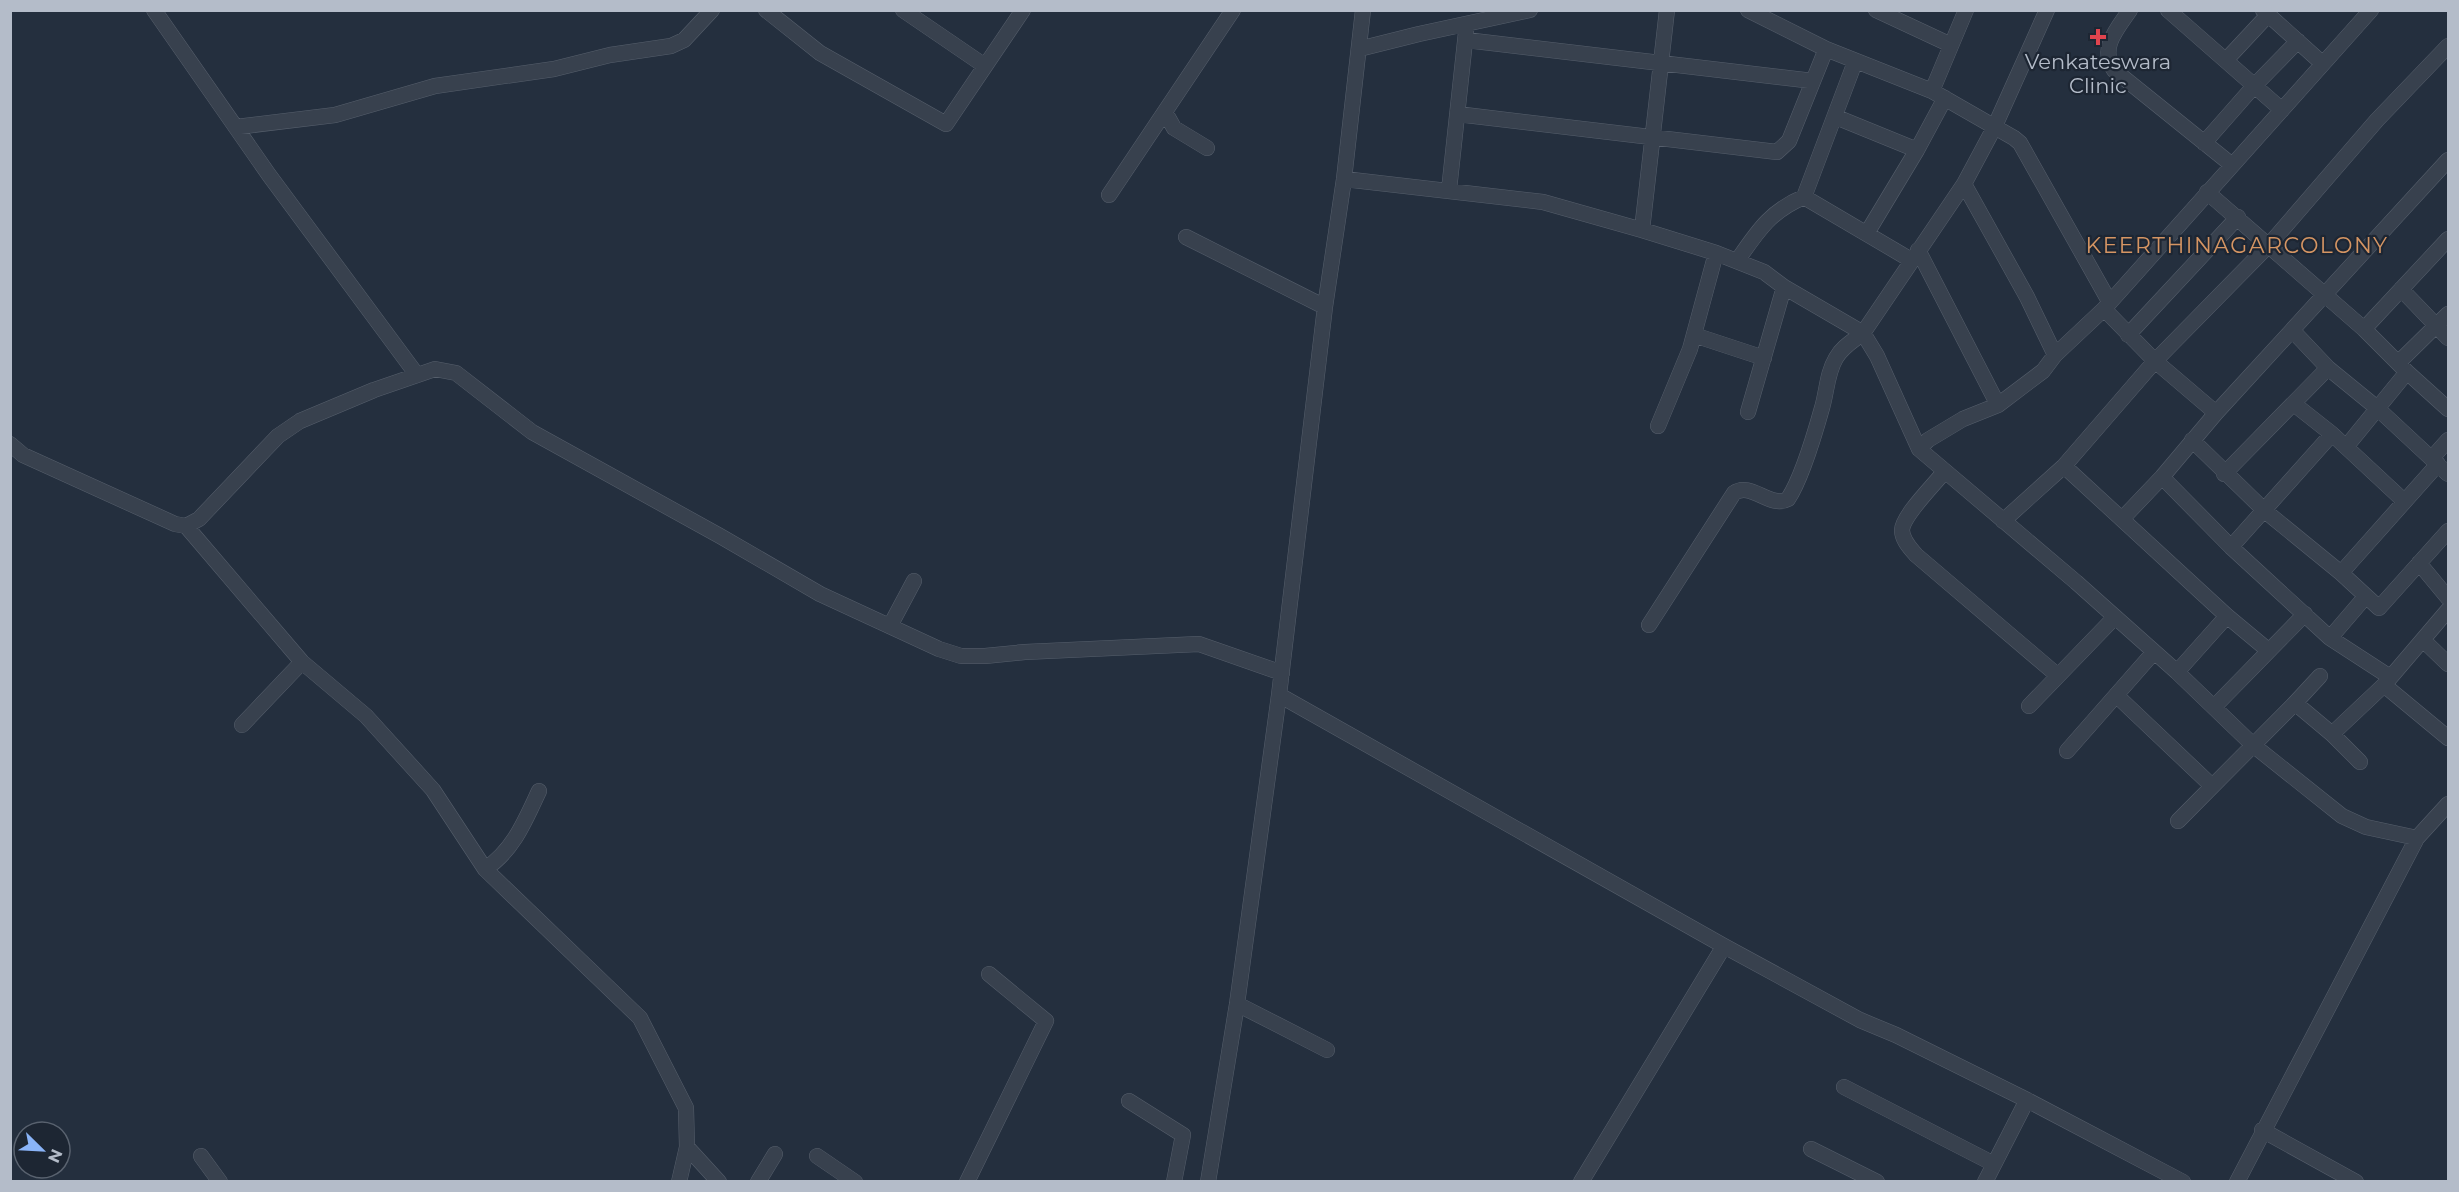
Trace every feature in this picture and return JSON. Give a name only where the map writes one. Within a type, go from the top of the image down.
[{"type":"street","points":[[154,10],[236,127],[417,375]]},
{"type":"street","points":[[236,127],[335,115],[435,86],[554,69],[610,55],[671,46],[684,40],[712,10]]},
{"type":"street","points":[[766,10],[820,53],[946,124],[1023,10]]},
{"type":"street","points":[[903,10],[985,66]]},
{"type":"street","points":[[1109,195],[1233,10]]},
{"type":"street","points":[[1208,1182],[1237,1004],[1282,673],[1363,10]]},
{"type":"street","points":[[1466,32],[1530,10]]},
{"type":"street","points":[[1642,230],[1666,10]]},
{"type":"street","points":[[1748,10],[1826,50],[1938,94],[2014,138],[2020,144],[2107,305],[2128,335],[2216,413]]},
{"type":"street","points":[[1876,10],[1951,45]]},
{"type":"street","points":[[1867,233],[1917,150],[1938,94],[1951,45],[1966,10]]},
{"type":"street","points":[[1649,626],[1734,493],[1739,489],[1778,502],[1788,500],[1822,408],[1830,373],[1836,359],[1842,349],[1863,333],[1964,184],[1994,128],[2047,10]]},
{"type":"street","points":[[2130,10],[2112,37],[2107,53],[2108,62],[2114,70],[2232,165]]},
{"type":"street","points":[[2168,10],[2282,110]]},
{"type":"street","points":[[1919,449],[1928,440],[1962,419],[1998,405],[2043,371],[2055,355],[2107,305],[2371,10]]},
{"type":"street","points":[[2226,60],[2266,13],[2323,64]]},
{"type":"street","points":[[1359,49],[1419,34],[1466,32],[1660,63],[1813,81]]},
{"type":"street","points":[[1449,190],[1466,32]]},
{"type":"street","points":[[2204,143],[2255,85],[2298,42]]},
{"type":"street","points":[[2003,521],[2064,465],[2155,361],[2269,245],[2377,120],[2448,46]]},
{"type":"street","points":[[1457,114],[1777,152],[1790,141],[1826,50]]},
{"type":"street","points":[[1737,261],[1764,223],[1775,213],[1804,197],[1855,62]]},
{"type":"street","points":[[1165,112],[1174,128],[1207,148]]},
{"type":"street","points":[[1836,117],[1917,150]]},
{"type":"street","points":[[2122,519],[2448,160]]},
{"type":"street","points":[[1344,179],[1543,202],[1716,253],[1764,272],[1784,287],[1863,333],[1877,356],[1919,449],[2076,582],[2177,672],[2253,745],[2342,816],[2366,827],[2417,838]]},
{"type":"street","points":[[1964,184],[2055,355]]},
{"type":"street","points":[[2207,192],[2364,329],[2448,408]]},
{"type":"street","points":[[1804,197],[1867,233],[1915,255],[1998,405]]},
{"type":"street","points":[[2128,335],[2238,217]]},
{"type":"street","points":[[1186,237],[1325,307]]},
{"type":"street","points":[[2364,329],[2448,239]]},
{"type":"street","points":[[1658,426],[1679,378],[1694,334],[1716,253]]},
{"type":"street","points":[[1748,411],[1784,287]]},
{"type":"street","points":[[2401,290],[2448,338]]},
{"type":"street","points":[[2346,447],[2378,408],[2402,367],[2448,314]]},
{"type":"street","points":[[2292,330],[2328,368],[2378,408],[2440,466]]},
{"type":"street","points":[[1694,334],[1764,358]]},
{"type":"street","points":[[2224,474],[2328,368]]},
{"type":"street","points":[[10,444],[23,455],[175,524],[186,526],[199,519],[288,427],[320,411],[417,375],[442,369],[456,373],[532,432],[820,594],[939,649],[961,656],[1199,644],[1282,673]]},
{"type":"street","points":[[2294,404],[2332,434],[2404,501]]},
{"type":"street","points":[[2231,547],[2332,434]]},
{"type":"street","points":[[2192,440],[2224,474],[2265,511],[2341,573],[2379,608],[2448,531]]},
{"type":"street","points":[[2341,573],[2404,501],[2440,466],[2448,440]]},
{"type":"street","points":[[2064,465],[2227,616],[2269,651]]},
{"type":"street","points":[[1944,472],[1906,519],[1902,529],[1903,537],[1916,555],[2057,675]]},
{"type":"street","points":[[2162,477],[2231,547],[2330,638],[2387,681],[2448,738]]},
{"type":"street","points":[[186,526],[302,662],[366,716],[433,790],[485,869],[640,1018],[686,1108],[687,1148],[679,1182]]},
{"type":"street","points":[[2419,563],[2448,598]]},
{"type":"street","points":[[890,626],[914,581]]},
{"type":"street","points":[[2330,638],[2366,596]]},
{"type":"street","points":[[2332,734],[2387,681],[2448,610]]},
{"type":"street","points":[[2214,707],[2305,614]]},
{"type":"street","points":[[2177,672],[2227,616]]},
{"type":"street","points":[[2029,706],[2114,618]]},
{"type":"street","points":[[2423,640],[2448,664]]},
{"type":"street","points":[[2067,751],[2154,652]]},
{"type":"street","points":[[242,725],[302,662]]},
{"type":"street","points":[[2178,821],[2320,676]]},
{"type":"street","points":[[1279,694],[1724,946],[1860,1020],[1896,1035],[2027,1100],[2183,1182]]},
{"type":"street","points":[[2116,695],[2212,786]]},
{"type":"street","points":[[2295,703],[2332,734],[2360,762]]},
{"type":"street","points":[[485,869],[500,859],[524,824],[539,791]]},
{"type":"street","points":[[2237,1182],[2262,1130],[2417,838],[2448,804]]},
{"type":"street","points":[[1581,1182],[1724,946]]},
{"type":"street","points":[[967,1182],[1046,1021],[989,974]]},
{"type":"street","points":[[1237,1004],[1327,1050]]},
{"type":"street","points":[[1844,1087],[1994,1164]]},
{"type":"street","points":[[1985,1182],[2027,1100]]},
{"type":"street","points":[[1129,1101],[1183,1135],[1174,1182]]},
{"type":"street","points":[[2262,1130],[2356,1182]]},
{"type":"street","points":[[687,1148],[720,1182]]},
{"type":"street","points":[[1812,1149],[1877,1182]]},
{"type":"street","points":[[758,1182],[775,1154]]},
{"type":"street","points":[[817,1155],[855,1182]]},
{"type":"street","points":[[201,1156],[220,1182]]},
{"type":"place","name":"Venkateswara Clinic","points":[[2098,37]]},
{"type":"district","name":"KEERTHINAGARCOLONY","points":[[2237,245]]}]
